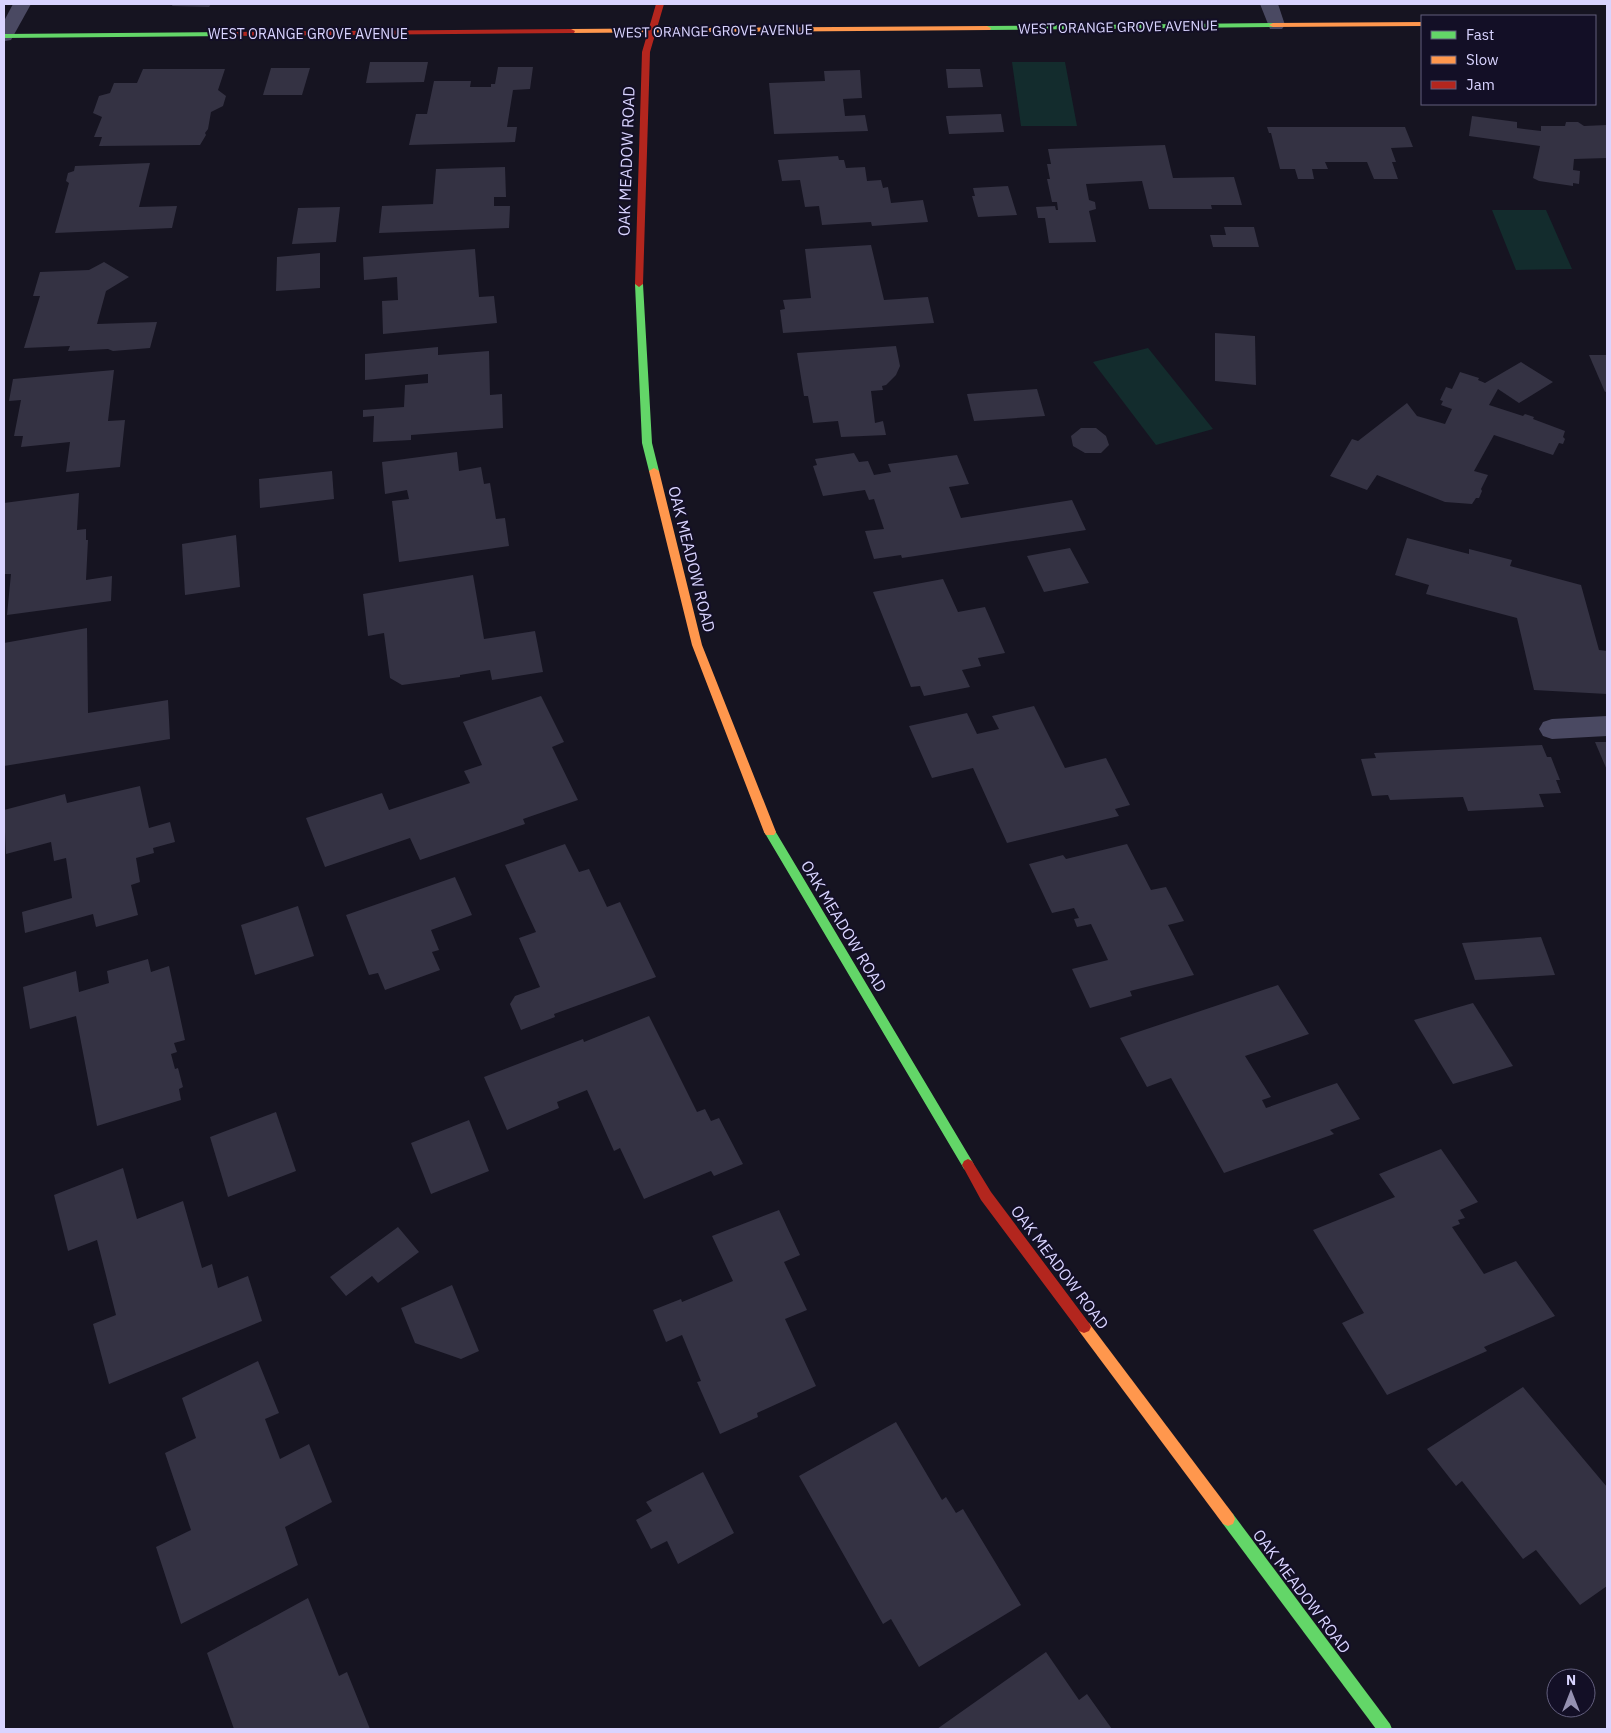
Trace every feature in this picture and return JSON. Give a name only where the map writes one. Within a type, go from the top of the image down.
[{"type":"street","points":[[4,37],[22,4]]},
{"type":"street","name":"OAK MEADOW ROAD","points":[[660,4],[646,52],[639,278],[647,443],[697,645],[770,834],[986,1196],[1385,1729]]},
{"type":"street","points":[[1269,4],[1276,25]]},
{"type":"street","name":"WEST ORANGE GROVE AVENUE","points":[[4,37],[1421,24]]},
{"type":"street","points":[[1552,729],[1607,726]]},
{"type":"green space","points":[[1012,62],[1065,62],[1077,126],[1021,126]]},
{"type":"green space","points":[[1492,210],[1546,210],[1572,269],[1516,270]]},
{"type":"green space","points":[[1148,348],[1213,429],[1156,445],[1093,362]]},
{"type":"building","points":[[173,4],[211,4],[209,7],[172,6]]},
{"type":"building","points":[[370,62],[428,62],[424,82],[366,83]]},
{"type":"building","points":[[498,67],[533,67],[530,89],[513,90],[507,127],[517,127],[515,142],[409,145],[416,114],[427,114],[434,81],[471,81],[470,87],[491,87],[491,84],[495,84]]},
{"type":"building","points":[[271,68],[310,68],[302,95],[263,95]]},
{"type":"building","points":[[143,69],[225,69],[218,90],[226,96],[223,106],[211,112],[206,135],[200,145],[99,146],[102,137],[94,137],[102,117],[93,113],[99,96],[110,93],[114,83],[137,83]]},
{"type":"building","points":[[946,69],[980,69],[983,87],[948,88]]},
{"type":"building","points":[[860,70],[862,98],[843,99],[845,116],[865,115],[868,131],[774,134],[769,83],[825,81],[824,71]]},
{"type":"building","points":[[1001,114],[1004,132],[949,134],[946,116]]},
{"type":"building","points":[[1472,116],[1517,122],[1517,128],[1541,131],[1541,126],[1565,126],[1566,122],[1578,122],[1584,126],[1607,125],[1607,158],[1574,159],[1573,170],[1580,171],[1579,184],[1573,183],[1573,186],[1539,181],[1533,178],[1540,146],[1469,136]]},
{"type":"building","points":[[1267,127],[1405,127],[1413,147],[1391,148],[1396,162],[1392,162],[1398,179],[1374,179],[1367,162],[1325,162],[1328,169],[1312,169],[1314,179],[1298,179],[1295,169],[1280,169],[1271,133],[1269,133]]},
{"type":"building","points":[[1165,145],[1173,178],[1234,177],[1242,205],[1211,205],[1212,209],[1149,209],[1142,181],[1086,184],[1089,200],[1095,202],[1096,209],[1089,211],[1096,242],[1049,243],[1045,218],[1038,218],[1036,207],[1055,206],[1056,210],[1058,210],[1057,202],[1052,202],[1047,179],[1050,179],[1047,164],[1051,164],[1048,149]]},
{"type":"building","points":[[838,156],[839,160],[844,160],[846,168],[865,167],[867,181],[881,180],[883,188],[888,187],[891,203],[923,200],[928,222],[872,226],[871,222],[822,225],[819,206],[805,207],[800,180],[782,181],[778,160]]},
{"type":"building","points":[[150,163],[139,207],[177,206],[172,228],[55,233],[69,183],[66,181],[68,173],[74,171],[75,166]]},
{"type":"building","points":[[505,167],[506,197],[494,197],[494,206],[510,206],[509,228],[379,233],[382,206],[433,204],[436,169]]},
{"type":"building","points":[[1008,186],[1017,215],[978,217],[972,196],[975,196],[973,188]]},
{"type":"building","points":[[340,207],[336,242],[292,244],[298,208]]},
{"type":"building","points":[[1224,227],[1254,227],[1259,247],[1213,247],[1210,235],[1226,235]]},
{"type":"building","points":[[871,245],[884,300],[928,297],[934,323],[783,333],[780,310],[785,309],[783,300],[811,298],[805,249]]},
{"type":"building","points":[[475,249],[479,297],[494,296],[497,323],[383,334],[382,301],[398,300],[397,277],[364,280],[363,257]]},
{"type":"building","points":[[320,253],[320,288],[276,291],[277,257]]},
{"type":"building","points":[[104,262],[129,277],[106,291],[97,324],[157,322],[150,348],[113,351],[108,349],[68,351],[70,346],[24,348],[40,296],[33,296],[40,272],[89,270]]},
{"type":"building","points":[[1215,333],[1255,336],[1256,385],[1215,381]]},
{"type":"building","points":[[896,346],[900,366],[896,375],[886,385],[882,386],[883,390],[871,391],[875,423],[883,421],[886,435],[841,437],[838,421],[813,423],[808,396],[804,396],[797,353]]},
{"type":"building","points":[[438,347],[438,355],[489,351],[490,395],[502,394],[503,428],[411,435],[411,440],[373,442],[374,416],[363,417],[363,410],[404,407],[405,385],[428,383],[428,374],[365,380],[365,354]]},
{"type":"building","points":[[1589,355],[1607,355],[1607,391],[1605,392]]},
{"type":"building","points":[[1521,362],[1553,382],[1519,403],[1498,389],[1489,405],[1523,416],[1525,414],[1534,417],[1533,419],[1565,431],[1563,437],[1565,439],[1563,444],[1559,443],[1553,455],[1494,435],[1474,471],[1488,475],[1479,498],[1476,498],[1472,504],[1445,502],[1377,475],[1367,490],[1330,476],[1352,439],[1358,441],[1407,403],[1417,416],[1445,424],[1452,409],[1441,405],[1443,401],[1440,400],[1446,387],[1452,389],[1460,372],[1479,378],[1478,380],[1485,383]]},
{"type":"building","points":[[114,370],[108,421],[125,420],[120,467],[66,472],[70,442],[21,447],[23,436],[14,436],[21,400],[9,401],[13,379]]},
{"type":"building","points":[[1037,389],[1045,416],[974,421],[967,394]]},
{"type":"building","points":[[1081,428],[1096,428],[1106,436],[1109,445],[1101,453],[1085,453],[1073,446],[1071,436]]},
{"type":"building","points":[[457,452],[459,471],[481,467],[484,484],[490,483],[496,519],[505,518],[509,546],[399,562],[392,501],[409,499],[407,490],[385,494],[382,462]]},
{"type":"building","points":[[854,453],[859,462],[868,461],[874,475],[891,472],[888,464],[957,455],[969,484],[949,487],[961,518],[1072,500],[1086,530],[902,558],[901,555],[874,559],[865,531],[884,529],[874,499],[869,500],[865,490],[823,496],[813,466],[817,465],[815,459]]},
{"type":"building","points":[[332,471],[334,499],[260,508],[259,479]]},
{"type":"building","points":[[79,493],[77,530],[86,529],[86,540],[88,540],[86,580],[112,576],[111,601],[7,615],[11,574],[4,574],[4,503]]},
{"type":"building","points":[[236,535],[240,587],[185,595],[182,544]]},
{"type":"building","points":[[1407,538],[1469,554],[1469,549],[1512,560],[1510,566],[1581,585],[1599,650],[1607,651],[1607,694],[1534,690],[1517,618],[1426,594],[1429,585],[1395,575]]},
{"type":"building","points":[[1070,548],[1089,583],[1044,592],[1027,556]]},
{"type":"building","points":[[473,575],[484,639],[535,631],[543,672],[492,680],[490,670],[460,675],[460,677],[402,685],[390,678],[384,633],[368,636],[363,594]]},
{"type":"building","points":[[943,579],[958,612],[985,607],[1005,653],[978,658],[981,666],[962,670],[970,687],[924,696],[920,686],[911,687],[873,592]]},
{"type":"building","points":[[87,628],[88,713],[168,700],[170,739],[4,766],[4,643]]},
{"type":"building","points":[[541,696],[564,742],[552,747],[578,800],[523,819],[525,824],[420,860],[410,838],[325,867],[306,818],[382,793],[389,810],[470,783],[464,771],[482,765],[463,722]]},
{"type":"building","points":[[1034,706],[1065,768],[1106,758],[1130,805],[1115,809],[1119,816],[1007,843],[973,768],[932,778],[909,726],[967,713],[977,734],[999,729],[992,716]]},
{"type":"building","points":[[1595,742],[1607,742],[1607,770]]},
{"type":"building","points":[[1542,745],[1547,757],[1551,757],[1560,780],[1556,780],[1561,793],[1539,794],[1544,807],[1468,811],[1463,797],[1390,800],[1388,795],[1372,796],[1361,759],[1376,758],[1374,753]]},
{"type":"building","points":[[140,786],[149,828],[170,822],[175,842],[153,848],[154,853],[136,858],[140,882],[131,885],[138,915],[96,927],[93,914],[25,933],[22,912],[72,898],[66,858],[54,861],[51,842],[6,854],[4,810],[65,794],[67,803]]},
{"type":"building","points":[[565,844],[579,872],[589,869],[607,907],[620,902],[656,977],[554,1014],[555,1017],[521,1030],[510,1004],[515,996],[540,987],[519,938],[536,932],[505,865]]},
{"type":"building","points":[[1127,844],[1151,890],[1166,887],[1184,921],[1168,925],[1194,975],[1130,991],[1132,996],[1090,1008],[1072,969],[1108,960],[1091,924],[1077,927],[1074,919],[1079,918],[1074,908],[1052,913],[1029,864],[1063,855],[1066,859]]},
{"type":"building","points":[[455,877],[472,915],[431,930],[439,950],[432,952],[440,970],[385,990],[378,973],[369,975],[346,915]]},
{"type":"building","points":[[298,906],[314,956],[255,975],[241,925]]},
{"type":"building","points":[[1541,937],[1555,975],[1475,980],[1462,943]]},
{"type":"building","points":[[148,959],[151,972],[169,966],[185,1040],[174,1043],[177,1052],[171,1054],[175,1069],[178,1068],[183,1087],[179,1089],[181,1100],[97,1126],[76,1016],[30,1029],[23,987],[76,971],[79,992],[109,983],[107,971]]},
{"type":"building","points":[[1278,985],[1309,1034],[1245,1056],[1271,1097],[1262,1100],[1266,1108],[1337,1083],[1360,1119],[1330,1130],[1334,1134],[1224,1173],[1171,1078],[1147,1087],[1120,1038]]},
{"type":"building","points":[[1473,1003],[1513,1066],[1453,1084],[1414,1020]]},
{"type":"building","points":[[649,1016],[697,1112],[705,1109],[711,1121],[719,1118],[743,1164],[714,1176],[711,1171],[644,1199],[620,1148],[614,1151],[587,1090],[557,1102],[559,1108],[507,1130],[484,1077],[583,1039],[584,1042]]},
{"type":"building","points":[[276,1112],[296,1171],[228,1197],[210,1137]]},
{"type":"building","points":[[469,1120],[489,1171],[431,1194],[411,1143]]},
{"type":"building","points":[[1441,1149],[1478,1202],[1460,1210],[1465,1218],[1458,1220],[1460,1224],[1452,1227],[1484,1274],[1516,1261],[1555,1316],[1484,1347],[1487,1351],[1387,1395],[1342,1323],[1364,1313],[1313,1230],[1395,1197],[1379,1174]]},
{"type":"building","points":[[123,1168],[137,1219],[183,1201],[202,1268],[212,1264],[218,1288],[248,1276],[262,1321],[109,1384],[93,1324],[116,1315],[97,1240],[68,1251],[54,1195]]},
{"type":"building","points":[[779,1210],[800,1255],[784,1262],[807,1310],[785,1319],[816,1386],[757,1413],[758,1417],[720,1434],[697,1382],[701,1381],[682,1335],[666,1342],[653,1310],[681,1299],[682,1302],[733,1281],[712,1236]]},
{"type":"building","points":[[398,1227],[419,1252],[378,1283],[372,1276],[346,1296],[330,1277]]},
{"type":"building","points":[[452,1285],[479,1351],[461,1359],[415,1343],[401,1308]]},
{"type":"building","points":[[258,1361],[279,1413],[265,1419],[280,1459],[309,1444],[332,1502],[285,1527],[298,1565],[181,1624],[156,1547],[191,1530],[165,1453],[196,1438],[182,1398]]},
{"type":"building","points":[[1523,1387],[1607,1487],[1607,1586],[1580,1605],[1536,1550],[1523,1559],[1462,1481],[1456,1486],[1427,1449]]},
{"type":"building","points":[[896,1422],[942,1500],[946,1497],[956,1513],[963,1509],[1021,1605],[919,1667],[891,1619],[883,1624],[799,1476]]},
{"type":"building","points":[[703,1472],[734,1533],[678,1564],[667,1541],[651,1549],[636,1520],[652,1511],[646,1502]]},
{"type":"building","points":[[308,1598],[339,1676],[347,1672],[370,1729],[234,1729],[207,1653]]},
{"type":"building","points":[[1046,1652],[1079,1700],[1087,1694],[1112,1729],[937,1729]]},
{"type":"traffic: fast","points":[[987,28],[1273,25]]},
{"type":"traffic: fast","points":[[4,36],[229,34]]},
{"type":"traffic: fast","points":[[639,284],[647,443],[654,471]]},
{"type":"traffic: fast","points":[[770,832],[968,1165]]},
{"type":"traffic: fast","points":[[1228,1519],[1385,1729]]},
{"type":"traffic: slow","points":[[1273,25],[1421,24]]},
{"type":"traffic: slow","points":[[571,31],[987,28]]},
{"type":"traffic: slow","points":[[654,471],[697,645],[770,832]]},
{"type":"traffic: slow","points":[[1084,1327],[1228,1519]]},
{"type":"traffic: jam","points":[[639,284],[646,52],[660,4]]},
{"type":"traffic: jam","points":[[229,34],[571,31]]},
{"type":"traffic: jam","points":[[968,1165],[986,1196],[1084,1327]]}]
